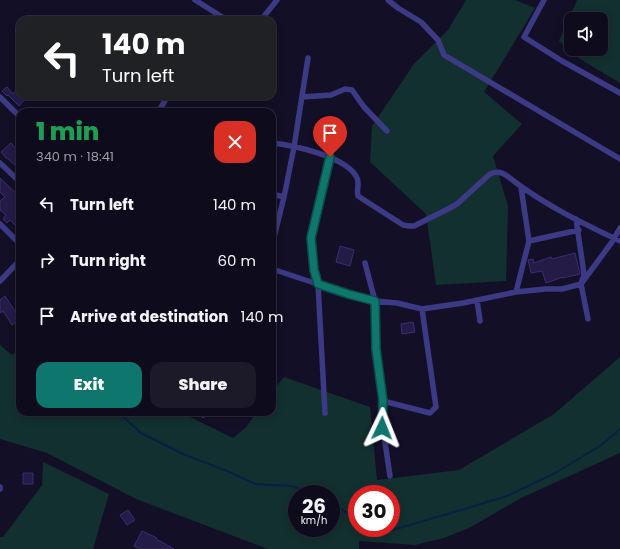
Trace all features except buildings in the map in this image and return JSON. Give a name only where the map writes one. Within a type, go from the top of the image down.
[{"type":"street","points":[[194,0],[220,16]]},
{"type":"street","points":[[264,16],[277,0]]},
{"type":"street","points":[[388,0],[421,22],[438,40],[444,55],[620,159]]},
{"type":"street","points":[[544,0],[524,37],[562,61],[620,93]]},
{"type":"street","points":[[276,229],[294,146],[308,58]]},
{"type":"street","points":[[302,97],[330,94],[346,89],[352,90],[364,107],[387,131]]},
{"type":"street","points":[[0,97],[16,113]]},
{"type":"street","points":[[276,144],[294,146],[330,157],[344,164],[357,178],[358,196],[403,225],[414,226],[457,204],[495,172],[502,174],[521,187],[576,219],[618,240]]},
{"type":"street","points":[[325,412],[318,284],[314,270],[311,238],[330,157]]},
{"type":"street","points":[[0,163],[16,178]]},
{"type":"street","points":[[516,292],[529,241],[521,187]]},
{"type":"street","points":[[276,195],[284,197]]},
{"type":"street","points":[[576,219],[579,230],[584,276],[581,284],[588,318]]},
{"type":"street","points":[[0,224],[16,240]]},
{"type":"street","points":[[276,270],[348,294],[375,301],[422,309],[516,292],[562,289],[581,284],[618,240],[620,228]]},
{"type":"street","points":[[529,241],[579,230]]},
{"type":"street","points":[[365,262],[375,301],[376,349],[383,401],[382,428],[390,476]]},
{"type":"street","points":[[0,281],[16,264]]},
{"type":"street","points":[[477,300],[480,322]]},
{"type":"street","points":[[383,401],[430,413],[436,407],[422,309]]},
{"type":"green space","points":[[466,0],[515,0],[535,8],[484,92],[522,124],[493,156],[508,206],[506,281],[436,285],[426,214],[370,162],[372,126],[414,64],[448,30]]},
{"type":"green space","points":[[577,0],[620,0],[620,83],[576,56],[608,56],[608,12],[572,12]]},
{"type":"green space","points":[[564,30],[564,45],[559,41]]},
{"type":"green space","points":[[0,345],[12,355],[16,352],[16,416],[188,416],[233,438],[246,427],[254,416],[276,416],[276,387],[284,377],[370,407],[377,480],[459,470],[554,414],[620,357],[620,453],[521,498],[469,528],[444,538],[415,545],[359,541],[359,549],[268,549],[136,499],[47,453],[0,439]]},
{"type":"green space","points":[[43,462],[109,494],[93,549],[0,549],[0,537],[3,537],[42,485]]},
{"type":"waterway","points":[[122,416],[141,433],[183,454],[256,484],[288,486]]},
{"type":"waterway","points":[[400,528],[507,496],[555,473],[600,446],[620,429]]},
{"type":"waterway","points":[[340,509],[348,513]]},
{"type":"route","points":[[330,157],[311,238],[314,270],[318,284],[375,301],[376,349],[383,401],[382,428]]}]
